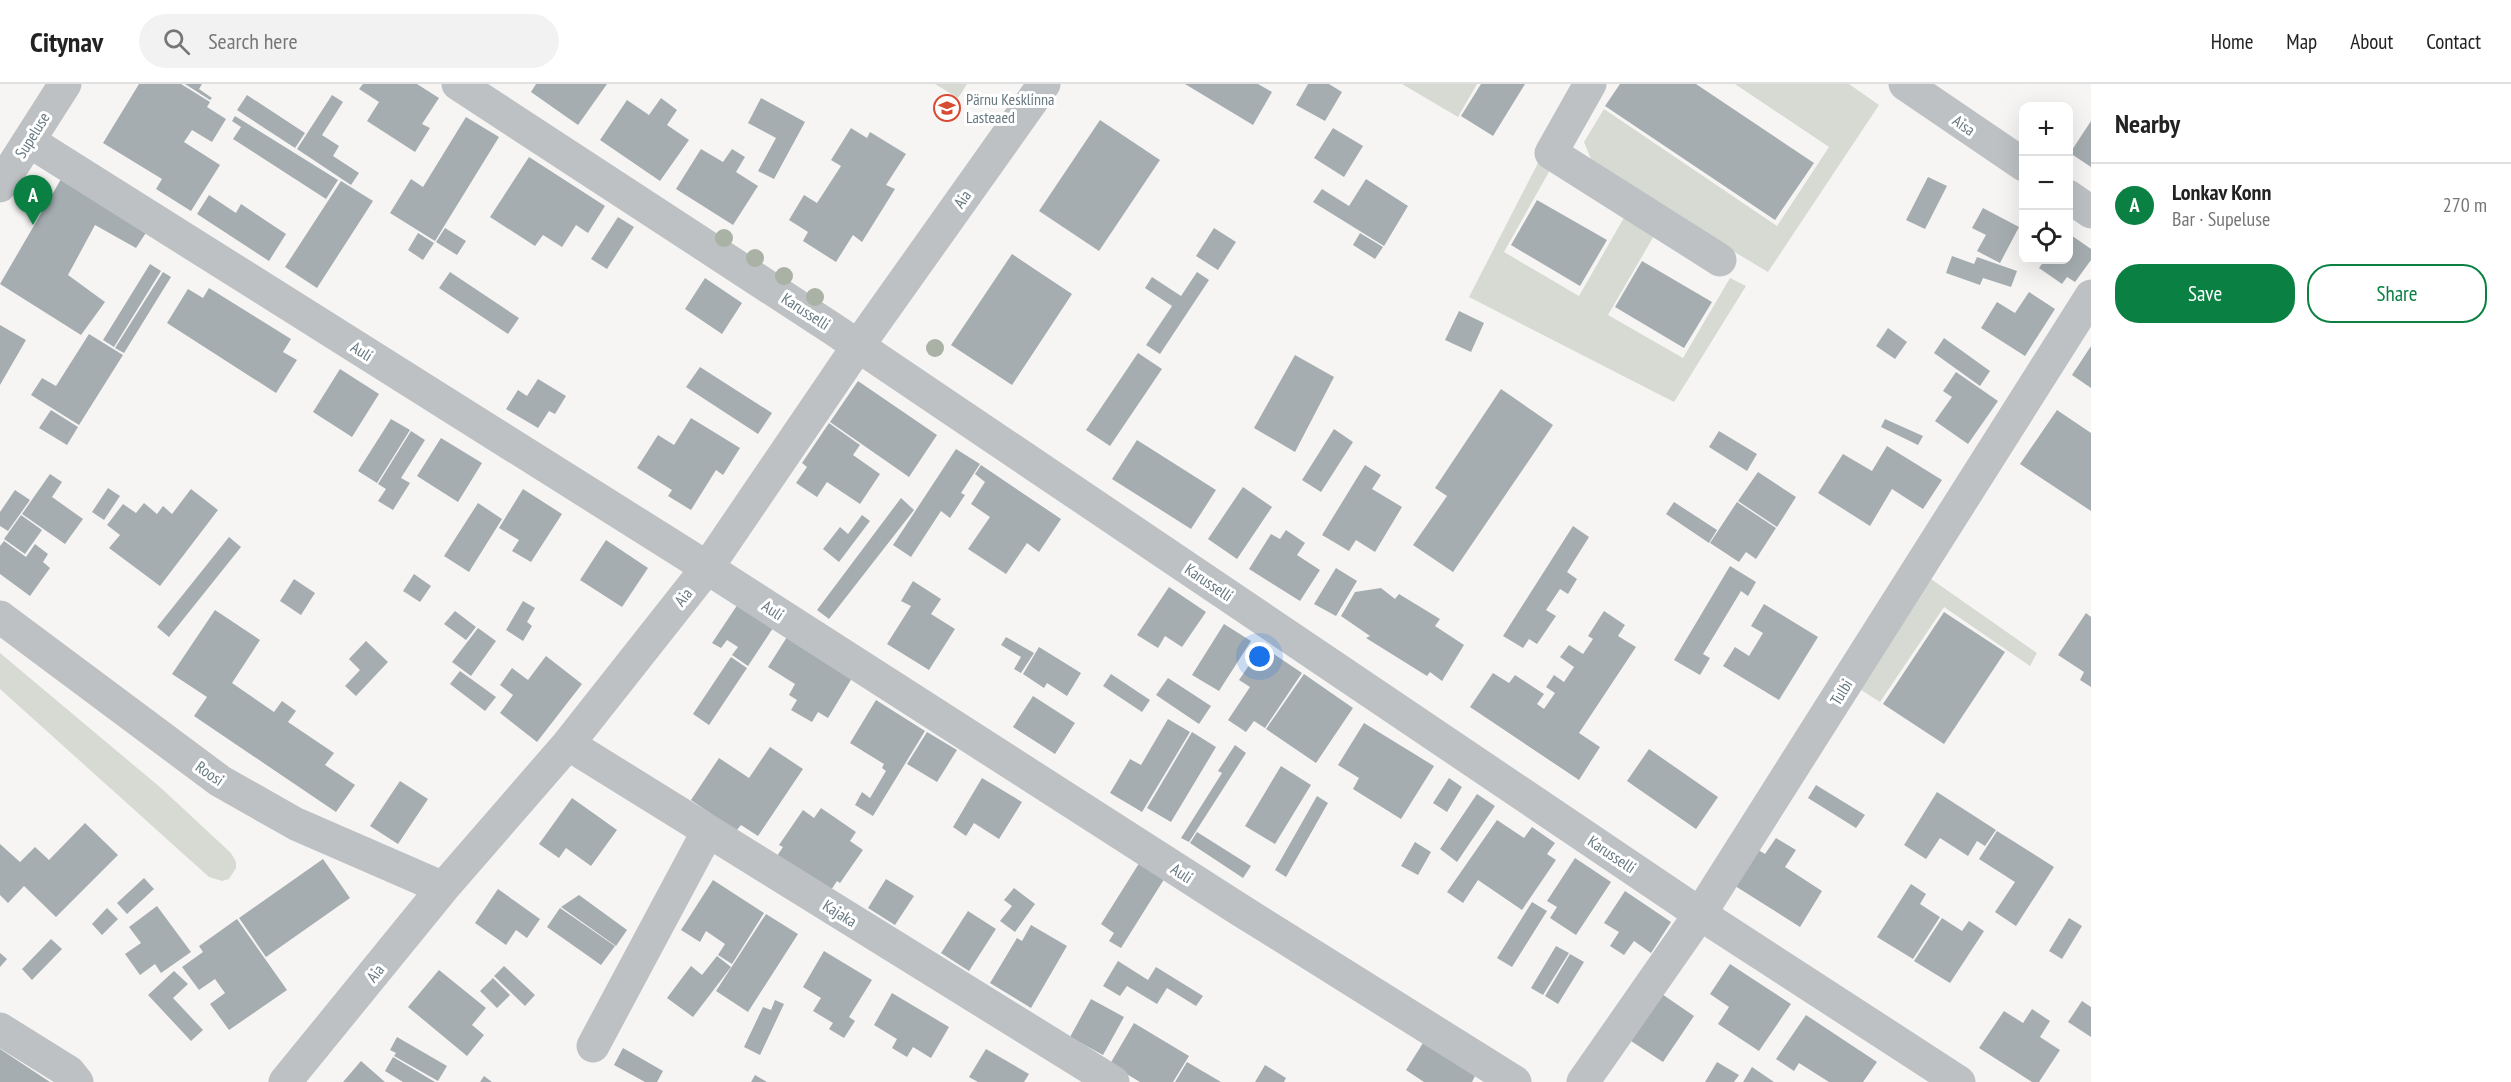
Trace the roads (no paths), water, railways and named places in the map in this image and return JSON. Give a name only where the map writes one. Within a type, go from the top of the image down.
[{"type":"street","name":"Supeluse","points":[[0,186],[65,84]]},
{"type":"street","name":"Karusselli","points":[[458,84],[858,346],[1700,914],[1959,1082]]},
{"type":"street","name":"Aia","points":[[285,1082],[443,888],[568,744],[707,568],[858,346],[1044,84]]},
{"type":"street","points":[[1590,84],[1551,153],[1720,260]]},
{"type":"street","name":"Aisa","points":[[1905,84],[2019,162]]},
{"type":"street","name":"Auli","points":[[29,141],[707,568],[1237,908],[1515,1082]]},
{"type":"street","points":[[2073,199],[2091,212]]},
{"type":"street","name":"Tulbi","points":[[1583,1082],[1700,914],[2091,296]]},
{"type":"street","name":"Roosi","points":[[0,617],[220,781],[296,824],[443,888]]},
{"type":"street","name":"Kajaka","points":[[568,744],[1113,1082]]},
{"type":"street","points":[[593,1046],[708,831]]},
{"type":"street","points":[[0,1029],[69,1072],[77,1082]]},
{"type":"place","name":"Pärnu Kesklinna Lasteaed","points":[[947,108]]},
{"type":"place","name":"Lonkav Konn","points":[[33,225]]}]
